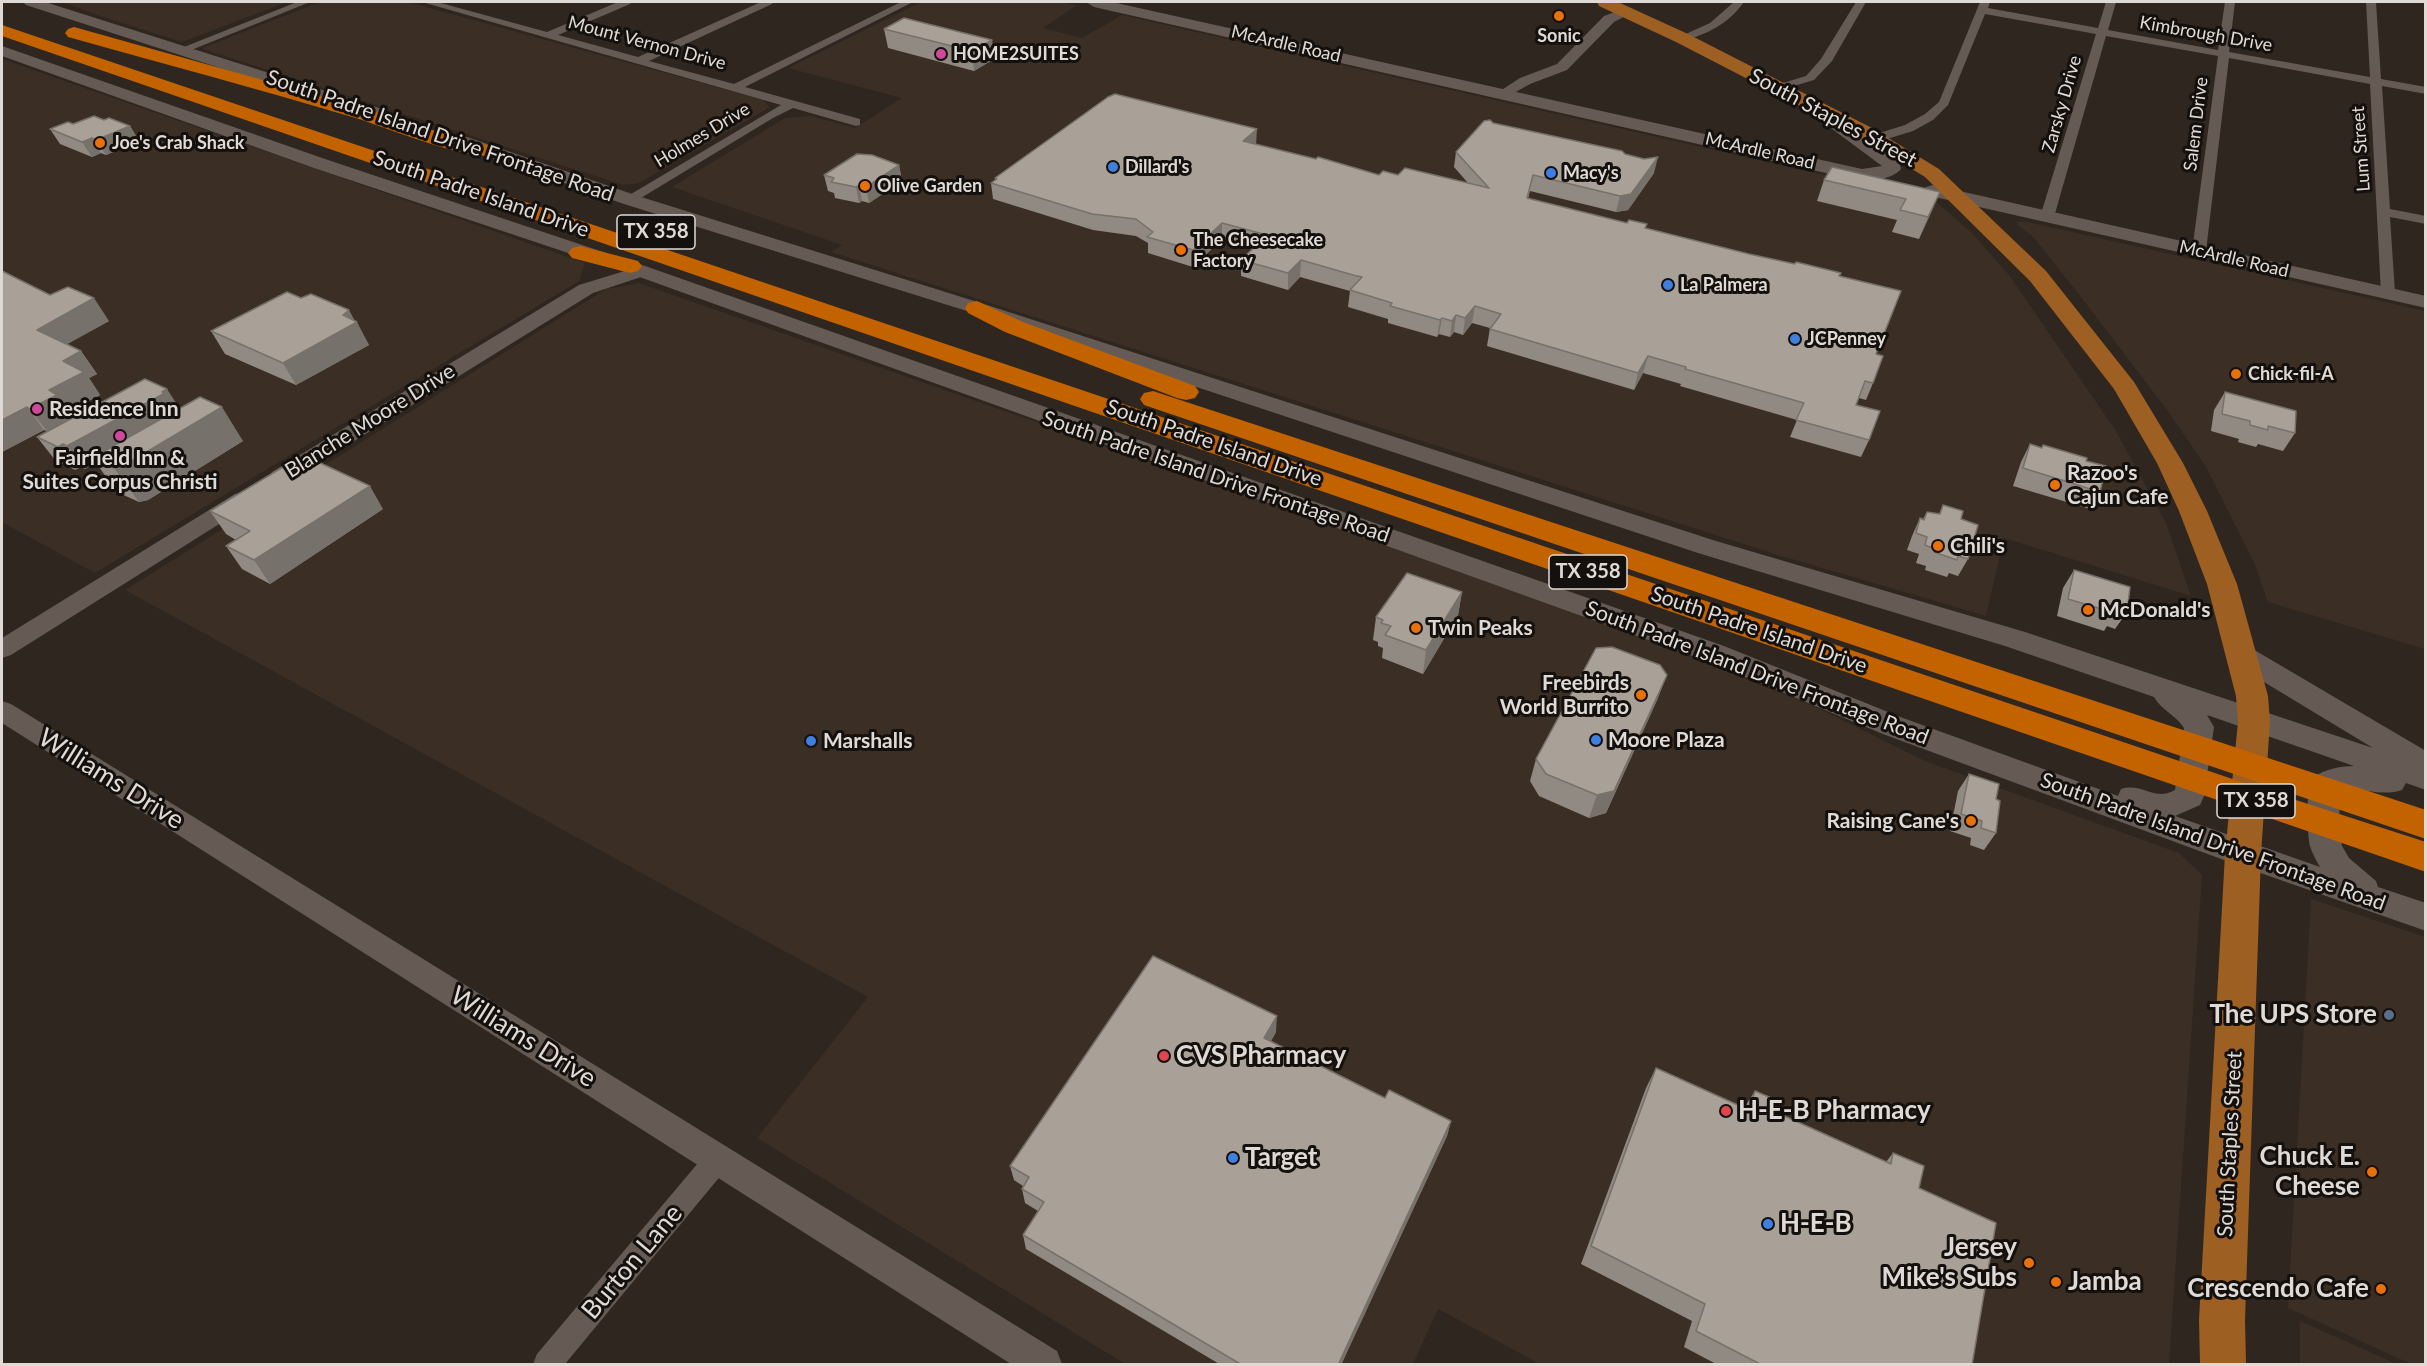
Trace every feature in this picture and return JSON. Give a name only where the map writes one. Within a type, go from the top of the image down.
[{"type":"highway","points":[[2,13],[366,115],[456,144],[488,151]]},
{"type":"highway","name":"South Padre Island Drive","points":[[2,13],[870,304]]},
{"type":"highway","name":"South Padre Island Drive","points":[[2,30],[976,362],[2130,741],[2384,827],[2426,857]]},
{"type":"highway","points":[[2,43],[50,60],[94,83]]},
{"type":"highway","points":[[580,253],[707,286],[906,347],[976,362]]},
{"type":"highway","points":[[977,308],[1014,327],[1125,368],[1274,428],[1310,451]]},
{"type":"highway","name":"South Padre Island Drive","points":[[1061,368],[1310,451],[2130,741]]},
{"type":"highway","points":[[2384,827],[2426,817]]},
{"type":"highway","name":"South Padre Island Drive","points":[[2384,827],[2426,825]]},
{"type":"main road","name":"South Padre Island Drive Frontage Road","points":[[31,2],[631,200],[977,308],[1707,547],[2015,639],[2254,722],[2426,778]]},
{"type":"main road","name":"McArdle Road","points":[[1094,2],[1900,183]]},
{"type":"main road","name":"South Staples Street","points":[[1605,2],[1682,38],[1877,138],[1932,173],[2038,276],[2125,387],[2170,463],[2193,511],[2222,584],[2252,696],[2254,722],[2243,854],[2222,1320],[2223,1365]]},
{"type":"main road","name":"South Padre Island Drive Frontage Road","points":[[2,51],[323,165],[580,253],[640,271],[1714,653],[1893,726],[2243,854],[2426,917]]},
{"type":"main road","points":[[1813,106],[1892,165],[1892,169],[1883,173],[1861,175]]},
{"type":"main road","name":"McArdle Road","points":[[1920,188],[2426,302]]},
{"type":"main road","points":[[1815,694],[1862,698],[2146,803],[2162,807],[2176,806],[2189,796],[2199,727],[2188,710],[2167,696],[2028,650],[2015,639]]},
{"type":"main road","points":[[2241,655],[2426,766]]},
{"type":"main road","points":[[2378,902],[2337,870],[2324,848],[2324,786],[2333,780],[2352,776],[2426,787]]},
{"type":"street","points":[[180,51],[305,2]]},
{"type":"street","name":"Mount Vernon Drive","points":[[427,2],[856,122]]},
{"type":"street","points":[[549,35],[626,2]]},
{"type":"street","points":[[639,61],[768,2]]},
{"type":"street","name":"Holmes Drive","points":[[737,87],[908,2]]},
{"type":"street","points":[[1682,38],[1713,28],[1739,2]]},
{"type":"street","points":[[1777,88],[1810,78],[1826,61],[1861,2]]},
{"type":"street","name":"Zarsky Drive","points":[[2047,217],[2111,2]]},
{"type":"street","name":"Salem Drive","points":[[2199,251],[2230,2]]},
{"type":"street","name":"Lum Street","points":[[2371,2],[2388,293]]},
{"type":"street","points":[[1877,138],[1909,128],[1929,117],[1944,103],[1983,6]]},
{"type":"street","name":"Kimbrough Drive","points":[[1983,6],[2102,32],[2426,91]]},
{"type":"street","points":[[1505,93],[1525,81],[1562,67],[1609,19],[1626,12]]},
{"type":"street","name":"Holmes Drive","points":[[631,200],[794,103]]},
{"type":"street","points":[[2384,212],[2426,220]]},
{"type":"street","name":"Blanche Moore Drive","points":[[586,289],[605,261]]},
{"type":"street","name":"Blanche Moore Drive","points":[[2,649],[586,289],[640,271]]},
{"type":"street","name":"Williams Drive","points":[[2,711],[1044,1365]]},
{"type":"street","name":"Burton Lane","points":[[547,1365],[718,1159]]},
{"type":"shaded area","points":[[63,2],[287,2],[182,42]]},
{"type":"shaded area","points":[[320,2],[408,2],[763,100],[770,107],[639,183],[623,185],[203,49]]},
{"type":"shaded area","points":[[921,2],[1059,2],[1077,5],[1043,28],[1082,38],[1122,15],[1934,200],[1971,232],[2009,275],[2116,431],[2166,523],[2191,596],[2004,538],[1986,616],[1778,555],[831,252],[842,245],[672,187],[785,118],[811,116],[855,128],[902,98],[788,68]]},
{"type":"shaded area","points":[[2,59],[585,263],[579,281],[95,573],[2,522]]},
{"type":"shaded area","points":[[2023,221],[2425,311],[2425,649],[2268,602],[2254,562],[2206,467],[2170,414],[2081,297],[2034,238],[2018,225],[2017,222]]},
{"type":"shaded area","name":"Moore Plaza","points":[[639,283],[1596,618],[1820,709],[1925,761],[2179,853],[2202,875],[2169,1364],[1540,1364],[1438,1309],[1413,1364],[1125,1364],[757,1138],[868,997],[125,590],[606,289]]},
{"type":"shaded area","points":[[2311,899],[2425,937],[2425,1364],[2411,1364],[2288,1308]]},
{"type":"shaded area","points":[[2300,1321],[2397,1364],[2300,1364]]},
{"type":"building","points":[[904,18],[992,40],[972,51],[884,29]]},
{"type":"building","name":"La Palmera","points":[[1115,94],[1257,129],[1243,141],[1316,159],[1318,157],[1379,175],[1383,171],[1398,175],[1405,168],[1489,188],[1456,152],[1484,121],[1490,120],[1493,123],[1622,151],[1644,159],[1658,157],[1631,194],[1620,196],[1533,175],[1527,198],[1627,223],[1629,220],[1647,224],[1645,228],[1749,254],[1841,273],[1839,276],[1901,291],[1876,354],[1883,356],[1873,383],[1865,381],[1856,405],[1880,411],[1869,440],[1796,420],[1804,403],[1685,369],[1686,367],[1648,356],[1638,373],[1490,329],[1501,314],[1475,306],[1465,318],[1456,315],[1452,321],[1442,318],[1440,320],[1390,306],[1392,303],[1350,290],[1362,277],[1301,260],[1288,273],[1241,260],[1267,235],[1222,223],[1193,250],[1147,237],[1153,232],[1136,219],[1092,214],[991,183]]},
{"type":"building","points":[[94,116],[104,120],[109,118],[130,126],[96,140],[92,138],[82,142],[50,129],[68,122],[73,124]]},
{"type":"building","points":[[857,154],[872,155],[899,165],[866,187],[831,182],[834,178],[824,175]]},
{"type":"building","points":[[1832,167],[1940,192],[1928,217],[1900,210],[1906,199],[1824,180]]},
{"type":"building","points":[[2,271],[50,295],[68,287],[94,298],[37,330],[81,351],[63,361],[84,372],[49,390],[57,395],[2,420]]},
{"type":"building","points":[[287,292],[301,298],[311,294],[349,310],[343,315],[357,322],[283,363],[211,331]]},
{"type":"building","points":[[145,379],[167,389],[162,392],[165,393],[67,446],[63,444],[58,447],[37,437]]},
{"type":"building","points":[[2225,392],[2296,411],[2295,433],[2268,426],[2268,430],[2250,425],[2250,421],[2222,414]]},
{"type":"building","points":[[200,397],[222,407],[123,466],[114,468],[92,458]]},
{"type":"building","points":[[2030,444],[2042,448],[2043,445],[2106,466],[2100,492],[2023,468]]},
{"type":"building","points":[[303,455],[370,486],[254,560],[226,546],[250,531],[210,511]]},
{"type":"building","points":[[1943,505],[1963,511],[1961,519],[1978,525],[1968,559],[1958,556],[1957,560],[1934,552],[1935,549],[1925,545],[1927,537],[1916,533],[1920,518],[1924,520],[1927,512],[1940,514]]},
{"type":"building","points":[[2074,570],[2130,587],[2127,612],[2116,608],[2115,613],[2068,599]]},
{"type":"building","points":[[1407,573],[1462,592],[1426,650],[1385,635],[1391,626],[1381,623],[1383,620],[1376,617]]},
{"type":"building","name":"Moore Plaza","points":[[1612,647],[1660,665],[1667,675],[1614,791],[1597,795],[1546,774],[1536,759],[1596,648]]},
{"type":"building","points":[[1969,774],[1999,784],[1996,799],[2000,801],[1996,833],[1981,828],[1982,821],[1961,814]]},
{"type":"building","name":"Target","points":[[1153,956],[1277,1016],[1264,1038],[1385,1098],[1389,1090],[1451,1121],[1338,1365],[1242,1365],[1023,1235],[1044,1202],[1022,1189],[1029,1177],[1010,1166]]},
{"type":"building","name":"H-E-B","points":[[1656,1068],[1749,1110],[1755,1091],[1783,1103],[1780,1114],[1891,1164],[1893,1153],[1924,1166],[1919,1188],[1996,1223],[1972,1365],[1762,1365],[1696,1331],[1705,1304],[1591,1246]]},
{"type":"place","name":"Sonic","points":[[1559,16]]},
{"type":"place","name":"HOME2SUITES","points":[[941,54]]},
{"type":"place","name":"Joe's Crab Shack","points":[[100,143]]},
{"type":"place","name":"Dillard's","points":[[1113,167]]},
{"type":"place","name":"Macy's","points":[[1551,173]]},
{"type":"place","name":"Olive Garden","points":[[865,186]]},
{"type":"place","name":"The Cheesecake Factory","points":[[1181,250]]},
{"type":"place","name":"La Palmera","points":[[1668,285]]},
{"type":"place","name":"JCPenney","points":[[1795,339]]},
{"type":"place","name":"Chick-fil-A","points":[[2236,374]]},
{"type":"place","name":"Residence Inn","points":[[37,409]]},
{"type":"place","name":"Fairfield Inn & Suites Corpus Christi","points":[[120,436]]},
{"type":"place","name":"Razoo's Cajun Cafe","points":[[2055,485]]},
{"type":"place","name":"Chili's","points":[[1938,546]]},
{"type":"place","name":"McDonald's","points":[[2088,610]]},
{"type":"place","name":"Twin Peaks","points":[[1416,628]]},
{"type":"place","name":"Freebirds World Burrito","points":[[1641,695]]},
{"type":"place","name":"Moore Plaza","points":[[1596,740]]},
{"type":"place","name":"Marshalls","points":[[811,741]]},
{"type":"place","name":"Raising Cane's","points":[[1971,821]]},
{"type":"place","name":"The UPS Store","points":[[2389,1015]]},
{"type":"place","name":"CVS Pharmacy","points":[[1164,1056]]},
{"type":"place","name":"H-E-B Pharmacy","points":[[1726,1111]]},
{"type":"place","name":"Target","points":[[1233,1158]]},
{"type":"place","name":"Chuck E. Cheese","points":[[2372,1172]]},
{"type":"place","name":"H-E-B","points":[[1768,1224]]},
{"type":"place","name":"Jersey Mike's Subs","points":[[2029,1263]]},
{"type":"place","name":"Jamba","points":[[2056,1282]]},
{"type":"place","name":"Crescendo Cafe","points":[[2381,1289]]}]
